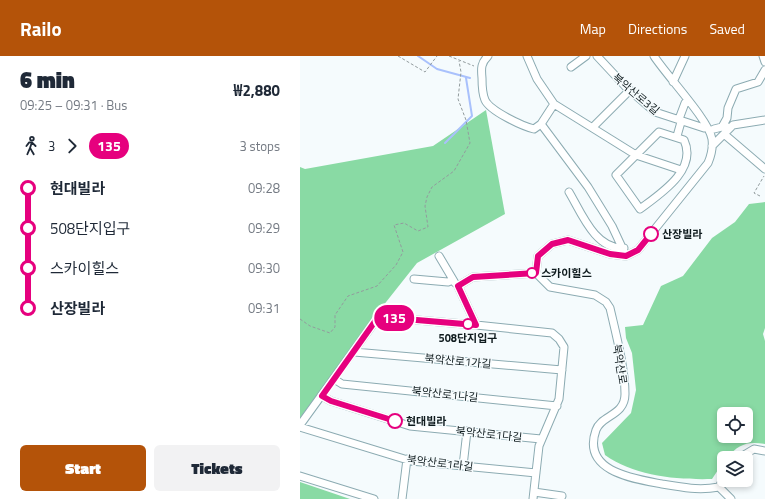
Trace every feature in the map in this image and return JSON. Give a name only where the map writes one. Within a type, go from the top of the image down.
[{"type":"street","points":[[488,56],[483,61],[481,68],[483,94],[485,100],[492,109],[529,128],[534,129],[541,124],[554,104]]},
{"type":"street","points":[[527,56],[537,79],[554,104],[636,155],[681,170]]},
{"type":"street","points":[[571,67],[586,56]]},
{"type":"street","name":"북악산로3길","points":[[597,56],[609,71],[656,112],[700,128]]},
{"type":"street","points":[[414,279],[456,283],[473,277],[536,273],[538,256],[552,244],[568,240],[610,254],[626,256],[638,250],[708,163],[712,146],[712,138],[706,123],[654,56]]},
{"type":"street","points":[[673,82],[685,56]]},
{"type":"street","points":[[763,56],[765,62]]},
{"type":"street","points":[[712,146],[723,131],[728,108],[736,89],[758,82],[765,70]]},
{"type":"street","points":[[593,127],[630,90]]},
{"type":"street","points":[[677,136],[681,122],[679,119],[685,103],[688,101]]},
{"type":"street","points":[[723,131],[732,125],[765,120]]},
{"type":"street","points":[[541,124],[588,187],[624,248],[626,256]]},
{"type":"street","points":[[714,129],[723,131],[765,169]]},
{"type":"street","points":[[659,132],[677,136],[684,140],[687,146],[681,170],[674,183],[640,209],[616,175],[659,132]]},
{"type":"street","points":[[569,192],[596,236],[612,246],[624,248]]},
{"type":"street","points":[[439,256],[456,283],[476,325]]},
{"type":"street","name":"북악산로","points":[[536,273],[550,287],[595,295],[606,302],[610,308],[620,356],[625,396],[622,405],[616,414],[602,422],[596,430],[594,446],[596,456],[604,465],[615,473],[634,479],[702,490],[717,486]]},
{"type":"street","points":[[300,426],[376,320],[381,317],[552,333],[559,339],[564,347],[559,399],[541,439],[534,496],[562,496]]},
{"type":"street","name":"북악산로1가길","points":[[354,352],[562,370]]},
{"type":"street","name":"북악산로1나길","points":[[334,379],[342,384],[557,406]]},
{"type":"street","name":"북악산로1다길","points":[[322,396],[331,401],[410,426],[541,439]]},
{"type":"street","name":"북악산로1라길","points":[[300,426],[407,459],[536,473]]},
{"type":"street","points":[[463,466],[467,432]]},
{"type":"street","points":[[751,451],[754,449],[765,451]]},
{"type":"street","points":[[402,499],[407,459]]},
{"type":"street","points":[[300,476],[374,499]]},
{"type":"street","points":[[720,487],[732,499]]},
{"type":"path","points":[[398,56],[424,72],[437,56]]},
{"type":"path","points":[[405,59],[408,56]]},
{"type":"path","points":[[449,56],[458,61],[481,68]]},
{"type":"path","points":[[300,319],[310,326],[330,333],[335,327],[335,315],[348,296],[377,286],[396,265],[403,252],[394,225],[404,223],[418,232],[428,227],[425,206],[432,186],[454,171],[470,143],[466,120],[458,99],[461,72],[458,61]]},
{"type":"path","points":[[760,196],[754,193],[765,174]]},
{"type":"green space","points":[[486,110],[505,214],[417,263],[375,316],[300,418],[300,167],[305,169],[433,146]]},
{"type":"green space","points":[[765,202],[765,328],[763,334],[765,341],[765,444],[753,443],[753,407],[717,407],[717,443],[748,443],[733,451],[717,451],[717,472],[712,479],[685,479],[656,475],[629,468],[616,462],[605,455],[602,443],[631,413],[636,390],[632,353],[626,338],[625,327],[643,325],[661,286],[683,276],[712,238],[735,222],[749,204]]},
{"type":"green space","points":[[300,482],[350,499],[300,499]]},
{"type":"waterway","points":[[418,56],[437,69],[470,78]]},
{"type":"waterway","points":[[445,143],[472,116],[466,78]]},
{"type":"bus line","name":"135","points":[[395,421],[331,401],[322,396],[376,320],[381,317],[476,325],[458,286],[473,277],[536,273],[536,262],[538,256],[552,244],[568,240],[610,254],[626,256],[638,250],[651,234]]},
{"type":"place","name":"산장빌라","points":[[651,234]]},
{"type":"place","name":"스카이힐스","points":[[532,273]]},
{"type":"place","name":"508단지입구","points":[[468,324]]},
{"type":"place","name":"현대빌라","points":[[395,421]]}]
